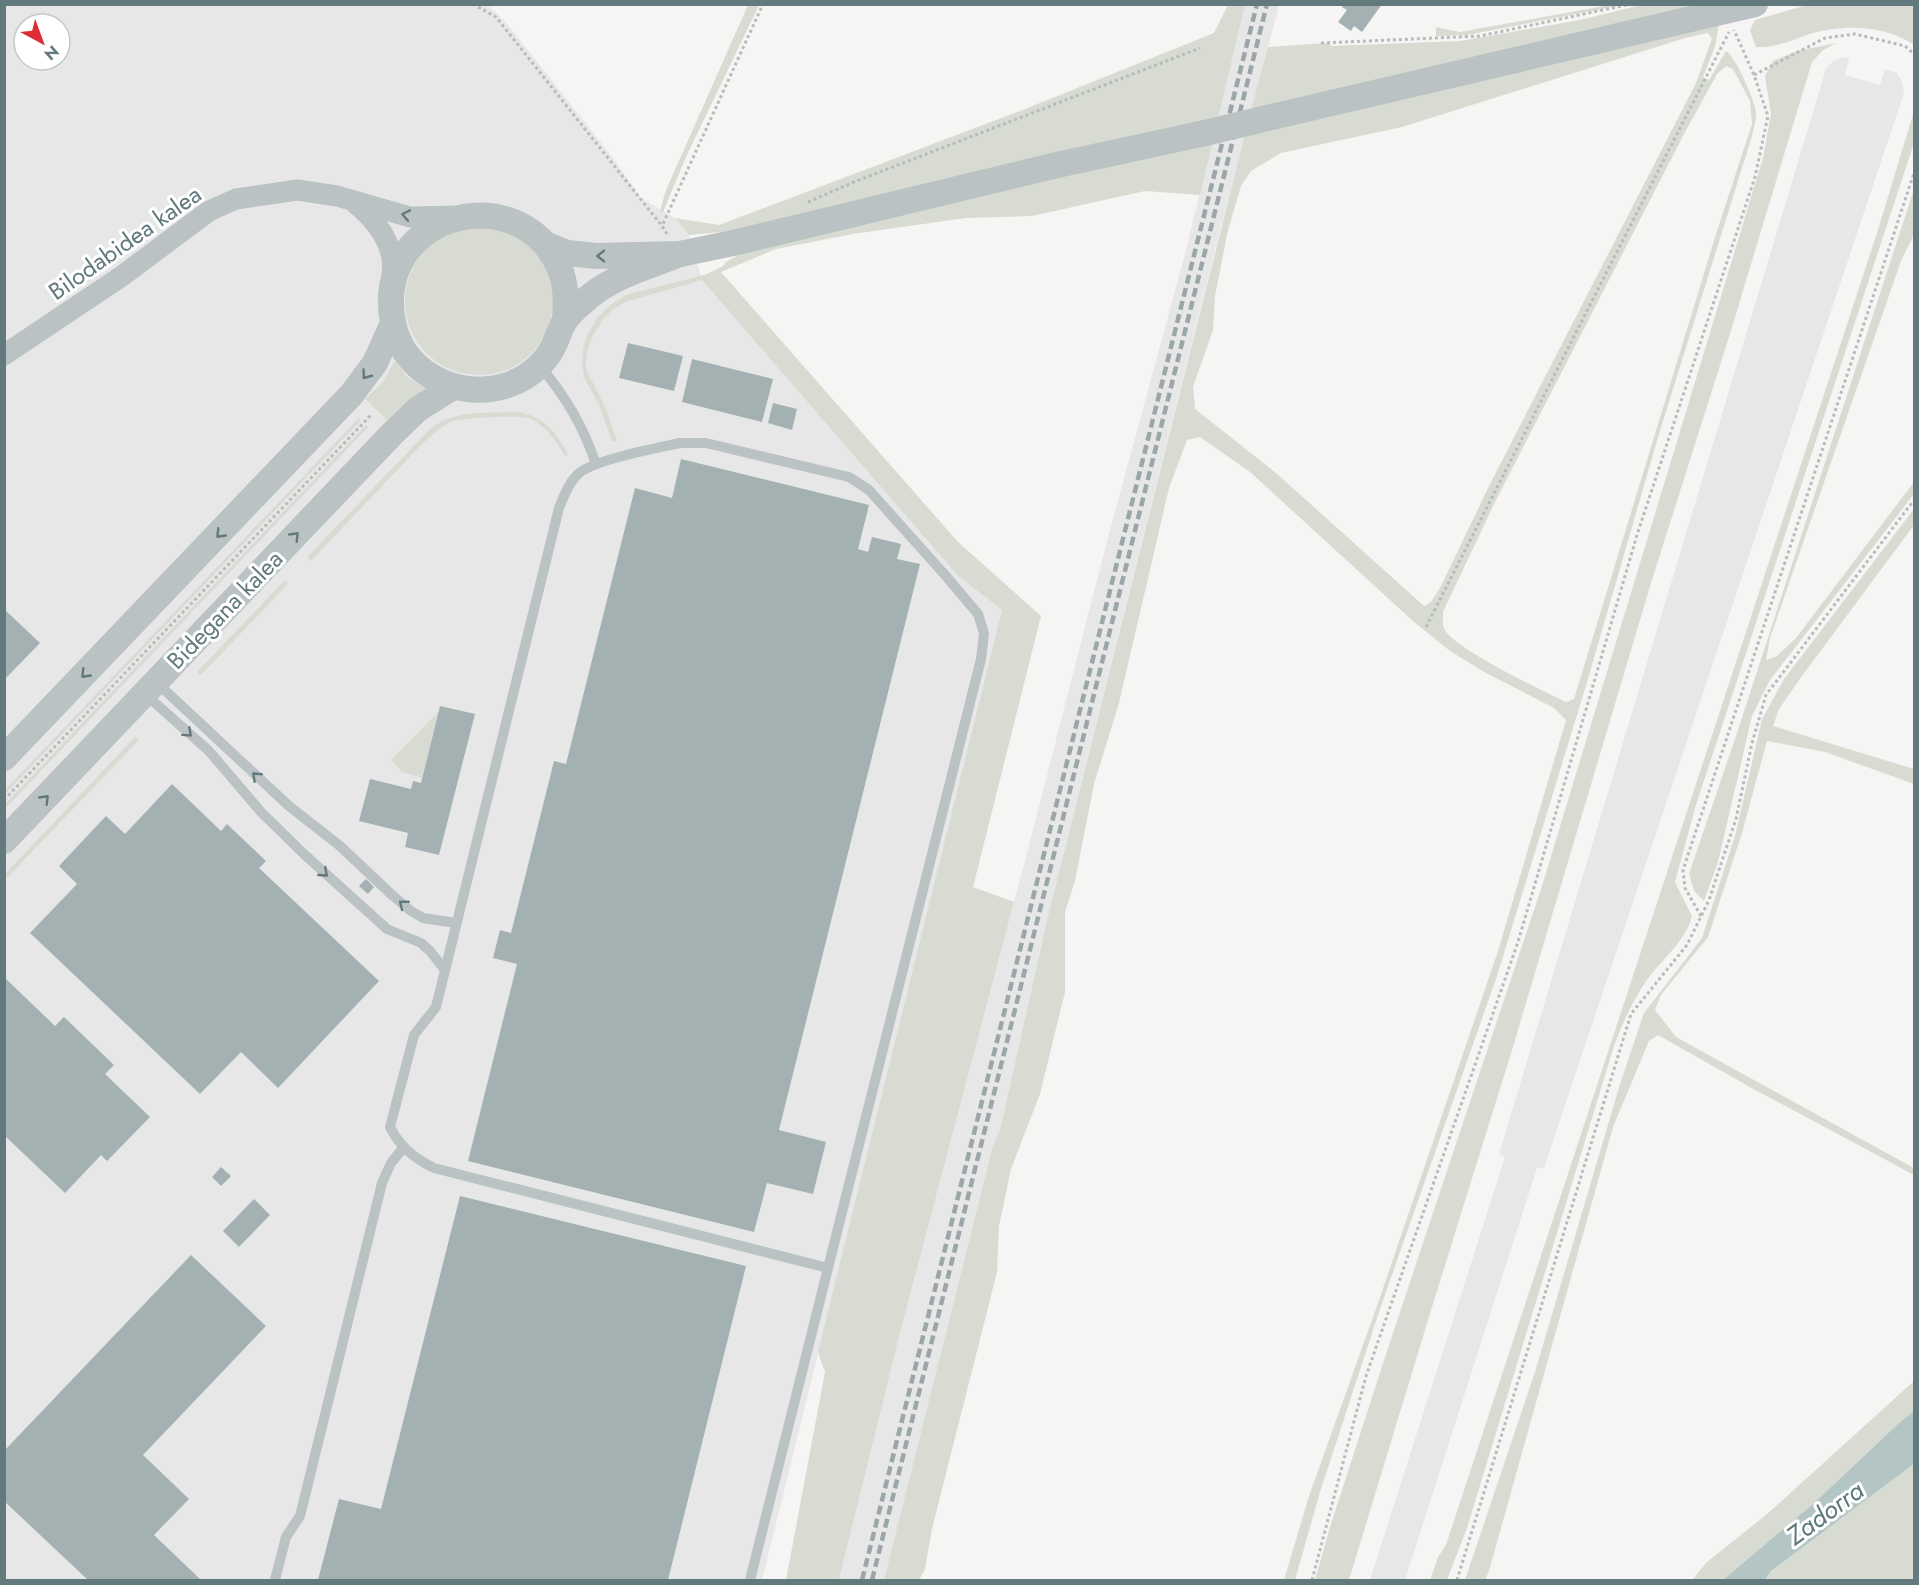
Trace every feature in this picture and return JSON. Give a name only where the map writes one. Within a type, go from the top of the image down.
[{"type":"street","points":[[544,244],[567,253],[596,256],[680,254],[1755,4]]},
{"type":"street","name":"Bilodabidea kalea","points":[[4,355],[122,276],[209,211],[236,199],[297,190],[323,193],[410,216],[461,216]]},
{"type":"street","name":"Bilodabidea kalea","points":[[353,201],[370,215],[384,237],[392,258],[392,286]]},
{"type":"street","points":[[461,216],[492,216],[521,225],[544,244],[559,267],[566,294],[565,321],[551,352],[540,366],[521,380],[499,388],[476,391],[453,387],[426,373],[405,351],[393,323],[390,305],[392,286],[398,266],[409,249],[424,234],[441,223],[461,216]]},
{"type":"street","points":[[565,321],[591,295],[611,282],[680,254]]},
{"type":"street","points":[[4,758],[351,395],[375,363],[393,323]]},
{"type":"street","name":"Bidegana kalea","points":[[4,841],[417,409],[453,387]]},
{"type":"lane","points":[[540,366],[561,392],[577,419],[590,445],[596,464]]},
{"type":"lane","points":[[750,1581],[981,659],[984,633],[978,614],[945,575],[868,490],[849,477],[705,443],[680,443],[596,464],[578,473],[567,488],[559,508],[436,1007],[414,1035],[390,1127],[396,1139],[413,1157],[434,1168],[828,1268]]},
{"type":"lane","points":[[151,688],[289,806],[340,846],[411,911],[423,918],[456,923]]},
{"type":"lane","points":[[151,688],[261,812],[304,855],[387,929],[421,943],[445,970]]},
{"type":"lane","points":[[275,1581],[286,1537],[300,1516],[382,1183],[391,1163],[404,1147]]},
{"type":"path","points":[[473,4],[496,17],[662,226],[680,254]]},
{"type":"path","points":[[662,226],[763,4]]},
{"type":"path","points":[[1321,43],[1480,36],[1631,4]]},
{"type":"path","points":[[1312,1581],[1366,1376],[1518,942],[1637,535],[1755,177],[1768,116],[1754,75],[1732,25],[1426,627]]},
{"type":"path","points":[[1754,75],[1826,38],[1855,34],[1905,46],[1914,54]]},
{"type":"path","points":[[799,206],[854,182],[1200,48]]},
{"type":"path","points":[[1701,916],[1684,888],[1683,870],[1914,173]]},
{"type":"path","points":[[4,800],[371,415]]},
{"type":"path","points":[[1457,1581],[1631,1014],[1687,945],[1709,900],[1736,819],[1752,743],[1766,695],[1914,500]]},
{"type":"shaded area","points":[[5,5],[487,5],[504,20],[610,154],[641,198],[675,218],[689,235],[702,280],[958,576],[1002,610],[762,1580],[5,1580]]},
{"type":"shaded area","points":[[748,5],[759,5],[686,157],[663,212],[660,211],[666,190]]},
{"type":"shaded area","points":[[1228,5],[1245,5],[1200,195],[1145,191],[1032,216],[966,218],[853,234],[776,249],[721,272],[958,542],[1041,616],[973,887],[1014,902],[901,1329],[839,1580],[786,1580],[825,1372],[818,1352],[1002,610],[958,576],[702,280],[625,302],[611,311],[592,337],[586,356],[586,369],[606,409],[617,441],[612,442],[600,407],[584,377],[583,348],[587,335],[597,318],[610,305],[626,295],[707,274],[723,266],[740,254],[754,229],[689,235],[675,218],[719,225],[1025,109],[1214,33]]},
{"type":"shaded area","points":[[1245,5],[1279,5],[1218,238],[1048,916],[1000,1130],[993,1145],[884,1580],[839,1580],[901,1329],[1106,545],[1186,250]]},
{"type":"shaded area","points":[[1609,5],[1623,5],[1467,35],[1436,36],[1436,27],[1460,32]]},
{"type":"shaded area","points":[[1642,5],[1707,5],[1251,110],[1268,47],[1328,43],[1332,46],[1460,41],[1575,21]]},
{"type":"shaded area","points":[[1807,5],[1914,5],[1914,45],[1891,33],[1850,28],[1823,31],[1777,45],[1756,47],[1750,30],[1755,20]]},
{"type":"shaded area","points":[[1719,25],[1715,46],[1703,77],[1709,80],[1726,51],[1735,61],[1744,79],[1755,106],[1756,115],[1752,136],[1659,434],[1585,689],[1497,976],[1380,1309],[1320,1492],[1295,1580],[1284,1580],[1309,1496],[1377,1306],[1498,951],[1566,720],[1554,708],[1486,673],[1450,651],[1413,621],[1250,472],[1200,437],[1187,440],[1169,488],[1119,703],[1094,784],[1075,881],[1065,912],[1065,992],[1040,1094],[1011,1169],[999,1226],[997,1272],[932,1529],[925,1569],[919,1580],[884,1580],[993,1145],[1000,1130],[1048,916],[1246,130]],"holes":[[[1708,33],[1712,39],[1696,83],[1489,486],[1441,586],[1431,602],[1424,606],[1276,473],[1195,409],[1193,387],[1213,330],[1215,296],[1228,230],[1241,186],[1251,171],[1281,153],[1402,127],[1685,38]],[[1726,66],[1733,69],[1750,101],[1752,124],[1574,699],[1566,702],[1465,648],[1445,630],[1443,612],[1495,502],[1684,134],[1717,74]]]},
{"type":"shaded area","points":[[1837,43],[1823,50],[1812,62],[1729,337],[1651,583],[1512,1050],[1349,1580],[1315,1580],[1389,1345],[1542,886],[1763,158],[1771,114],[1765,76],[1773,61],[1797,51]]},
{"type":"shaded area","points":[[1842,57],[1849,58],[1845,75],[1880,85],[1885,69],[1897,73],[1904,93],[1544,1168],[1537,1168],[1405,1580],[1370,1580],[1505,1157],[1499,1154],[1826,69],[1832,62]]},
{"type":"shaded area","points":[[1914,111],[1914,143],[1696,805],[1675,882],[1692,916],[1685,934],[1642,988],[1617,1037],[1467,1528],[1447,1580],[1430,1580],[1438,1557],[1446,1545],[1878,230]]},
{"type":"shaded area","points":[[1914,189],[1914,234],[1901,261],[1770,638],[1766,660],[1777,656],[1796,638],[1914,482],[1914,494],[1770,680],[1752,716],[1718,862],[1704,901],[1694,891],[1689,874]]},
{"type":"shaded area","points":[[479,227],[507,232],[532,248],[548,273],[553,301],[548,329],[532,354],[507,370],[479,375],[451,370],[426,354],[410,329],[405,301],[410,273],[426,248],[451,232]]},
{"type":"shaded area","points":[[395,361],[408,378],[426,388],[411,399],[389,422],[365,399],[383,382]]},
{"type":"shaded area","points":[[512,412],[531,415],[546,424],[564,446],[568,455],[565,456],[546,430],[531,419],[505,417],[453,421],[423,443],[311,561],[307,557],[429,430],[439,423],[459,416]]},
{"type":"shaded area","points":[[359,418],[361,420],[5,794],[5,790]]},
{"type":"shaded area","points":[[366,425],[368,427],[5,809],[5,804]]},
{"type":"shaded area","points":[[1914,509],[1914,525],[1802,676],[1779,709],[1773,726],[1914,769],[1914,784],[1825,752],[1767,741],[1742,833],[1708,937],[1661,995],[1655,1010],[1676,1037],[1914,1168],[1914,1175],[1658,1035],[1649,1041],[1613,1127],[1489,1571],[1485,1580],[1465,1580],[1535,1372],[1620,1084],[1644,1013],[1702,938],[1735,836],[1762,719],[1784,679]]},
{"type":"shaded area","points":[[285,580],[288,584],[200,676],[197,672]]},
{"type":"shaded area","points":[[438,712],[422,778],[402,772],[391,760]]},
{"type":"shaded area","points":[[135,737],[139,740],[5,880],[5,874]]},
{"type":"shaded area","points":[[1914,1381],[1914,1411],[1814,1503],[1723,1580],[1692,1580],[1707,1562],[1766,1515]]},
{"type":"shaded area","points":[[1914,1464],[1914,1580],[1765,1580],[1771,1571]]},
{"type":"water","name":"Zadorra","points":[[1914,1411],[1914,1464],[1771,1571],[1765,1580],[1723,1580],[1814,1503]]},
{"type":"building","points":[[1343,4],[1382,4],[1362,32],[1354,26],[1351,31],[1338,22],[1347,10],[1342,7]]},
{"type":"building","points":[[628,343],[683,356],[674,391],[619,378]]},
{"type":"building","points":[[692,359],[773,379],[762,422],[682,402]]},
{"type":"building","points":[[773,403],[797,409],[792,430],[768,423]]},
{"type":"building","points":[[681,459],[869,505],[858,549],[868,552],[872,537],[901,544],[897,559],[920,564],[779,1130],[826,1142],[813,1194],[767,1183],[754,1232],[468,1161],[517,964],[493,958],[500,930],[511,933],[554,761],[566,764],[635,488],[672,498]]},
{"type":"building","points":[[4,609],[40,643],[4,680]]},
{"type":"building","points":[[440,706],[475,714],[439,855],[405,847],[408,833],[359,821],[370,779],[411,789],[413,781],[421,783]]},
{"type":"building","points":[[172,784],[221,831],[227,824],[266,861],[259,868],[379,981],[278,1088],[241,1052],[200,1094],[30,933],[77,884],[59,866],[106,816],[125,834]]},
{"type":"building","points":[[366,879],[374,887],[368,894],[359,886]]},
{"type":"building","points":[[4,977],[55,1026],[64,1017],[114,1065],[105,1074],[150,1117],[107,1161],[101,1155],[65,1193],[4,1135]]},
{"type":"building","points":[[221,1167],[231,1176],[221,1186],[212,1177]]},
{"type":"building","points":[[460,1196],[746,1266],[668,1580],[318,1580],[339,1499],[381,1509]]},
{"type":"building","points":[[254,1199],[270,1215],[239,1247],[223,1231]]},
{"type":"building","points":[[191,1255],[266,1326],[143,1455],[189,1499],[154,1535],[201,1580],[88,1580],[4,1501],[4,1451]]},
{"type":"railway","points":[[862,1580],[1257,4]]},
{"type":"railway","points":[[872,1580],[1267,4]]}]
